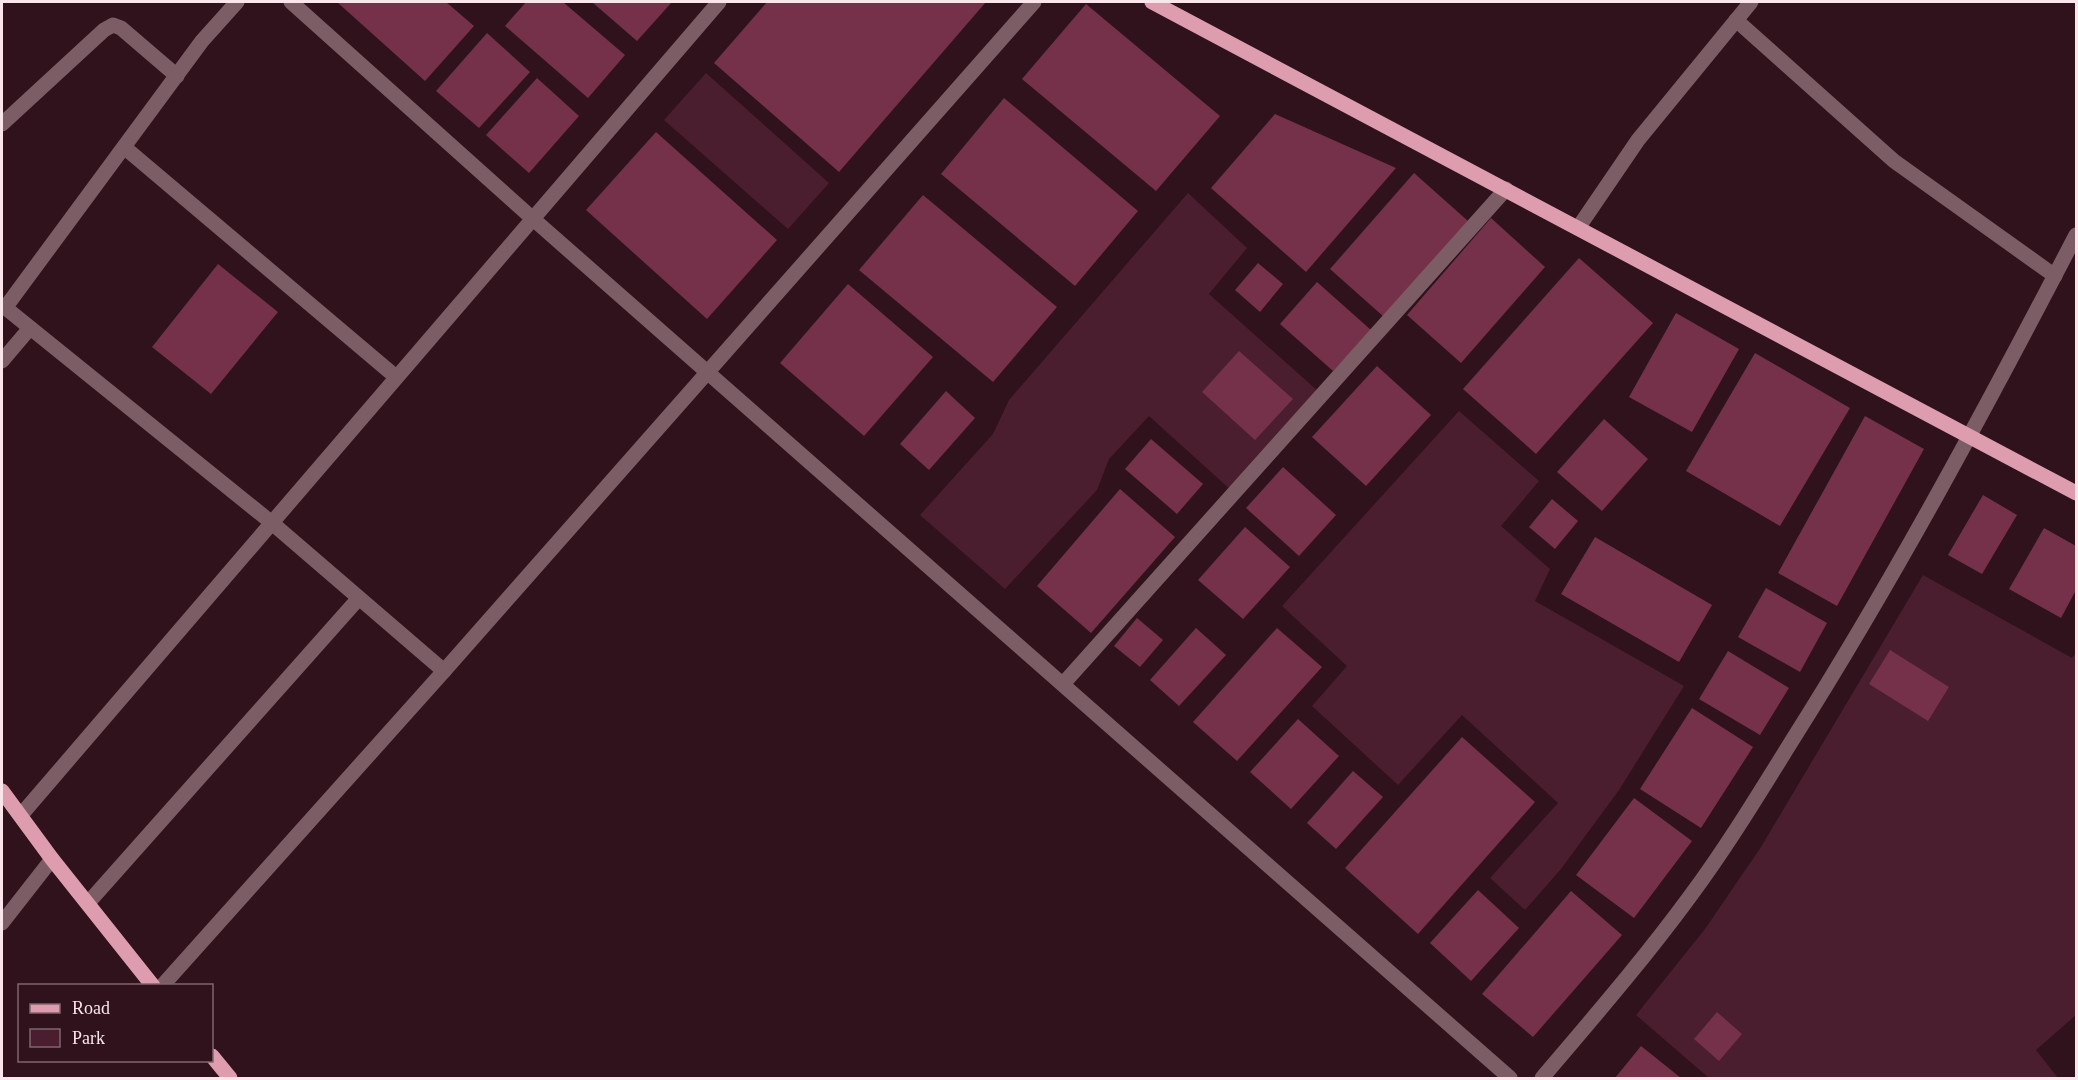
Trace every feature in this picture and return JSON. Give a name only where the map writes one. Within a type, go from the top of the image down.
[{"type":"main road","points":[[1152,2],[2076,492]]},
{"type":"main road","points":[[2,791],[52,859],[151,984]]},
{"type":"main road","points":[[213,1057],[230,1078]]},
{"type":"street","points":[[237,2],[202,41],[3,307],[272,523],[444,671]]},
{"type":"street","points":[[291,2],[532,218],[1510,1078]]},
{"type":"street","points":[[21,815],[719,2]]},
{"type":"street","points":[[164,984],[444,671],[1034,2]]},
{"type":"street","points":[[1578,228],[1638,140],[1751,2]]},
{"type":"street","points":[[1736,20],[1894,161],[2055,276]]},
{"type":"street","points":[[2,124],[104,30],[113,25],[122,28],[177,76]]},
{"type":"street","points":[[124,147],[396,377]]},
{"type":"street","points":[[1063,684],[1506,189]]},
{"type":"street","points":[[1542,1078],[1658,939],[1722,852],[1841,664],[1970,437],[2076,236]]},
{"type":"street","points":[[2,361],[30,328]]},
{"type":"street","points":[[88,903],[359,598]]},
{"type":"street","points":[[2,923],[52,859]]},
{"type":"green space","points":[[706,73],[829,183],[788,229],[664,120]]},
{"type":"green space","points":[[1188,193],[1247,248],[1209,294],[1319,392],[1232,491],[1149,416],[1109,459],[1097,490],[1005,589],[920,515],[993,434],[1009,400]]},
{"type":"green space","points":[[1459,411],[1539,481],[1501,526],[1550,569],[1535,601],[1684,686],[1619,790],[1561,869],[1525,910],[1490,878],[1558,803],[1462,715],[1398,785],[1312,706],[1347,666],[1282,606]]},
{"type":"green space","points":[[1923,575],[2072,658],[2076,653],[2076,1015],[2036,1050],[2058,1078],[1709,1078],[1636,1015],[1705,929],[1761,847]]},
{"type":"building","points":[[337,2],[446,2],[474,26],[425,81]]},
{"type":"building","points":[[526,2],[563,2],[625,55],[588,98],[505,26]]},
{"type":"building","points":[[592,2],[672,2],[637,41]]},
{"type":"building","points":[[767,2],[986,2],[839,172],[714,63]]},
{"type":"building","points":[[1086,4],[1220,116],[1156,191],[1022,79]]},
{"type":"building","points":[[487,33],[530,72],[479,128],[436,91]]},
{"type":"building","points":[[537,78],[579,116],[529,173],[486,135]]},
{"type":"building","points":[[1004,98],[1138,211],[1075,286],[941,174]]},
{"type":"building","points":[[1275,114],[1396,168],[1306,272],[1211,188]]},
{"type":"building","points":[[656,132],[777,240],[707,319],[586,210]]},
{"type":"building","points":[[1414,173],[1468,221],[1384,317],[1330,269]]},
{"type":"building","points":[[923,195],[1057,307],[993,382],[859,270]]},
{"type":"building","points":[[1491,218],[1545,267],[1461,363],[1407,315]]},
{"type":"building","points":[[1579,258],[1653,323],[1536,454],[1463,389]]},
{"type":"building","points":[[1258,263],[1283,284],[1260,312],[1235,290]]},
{"type":"building","points":[[218,264],[278,312],[211,394],[152,347]]},
{"type":"building","points":[[1317,282],[1371,330],[1333,371],[1280,324]]},
{"type":"building","points":[[848,284],[933,357],[864,436],[780,363]]},
{"type":"building","points":[[1676,313],[1739,349],[1692,432],[1629,397]]},
{"type":"building","points":[[1239,351],[1293,399],[1255,440],[1202,392]]},
{"type":"building","points":[[1755,353],[1850,408],[1780,526],[1686,471]]},
{"type":"building","points":[[1377,366],[1431,415],[1366,486],[1312,437]]},
{"type":"building","points":[[946,391],[975,418],[929,470],[900,444]]},
{"type":"building","points":[[1865,416],[1924,449],[1837,606],[1778,573]]},
{"type":"building","points":[[1604,419],[1648,459],[1602,511],[1557,472]]},
{"type":"building","points":[[1151,439],[1203,484],[1177,514],[1125,469]]},
{"type":"building","points":[[1283,467],[1336,515],[1299,556],[1246,508]]},
{"type":"building","points":[[1120,489],[1175,537],[1091,633],[1037,586]]},
{"type":"building","points":[[1983,495],[2017,515],[1982,574],[1948,555]]},
{"type":"building","points":[[1552,499],[1578,521],[1555,549],[1529,527]]},
{"type":"building","points":[[1245,527],[1290,567],[1243,619],[1198,580]]},
{"type":"building","points":[[2044,528],[2076,546],[2076,590],[2061,618],[2009,589]]},
{"type":"building","points":[[1595,537],[1712,605],[1679,662],[1561,594]]},
{"type":"building","points":[[1766,588],[1827,623],[1800,672],[1738,637]]},
{"type":"building","points":[[1137,618],[1163,640],[1140,667],[1114,646]]},
{"type":"building","points":[[1196,628],[1226,655],[1179,706],[1150,680]]},
{"type":"building","points":[[1277,628],[1322,667],[1237,761],[1193,722]]},
{"type":"building","points":[[1890,650],[1949,687],[1928,721],[1869,684]]},
{"type":"building","points":[[1728,651],[1789,688],[1760,735],[1699,699]]},
{"type":"building","points":[[1692,708],[1753,747],[1701,828],[1640,789]]},
{"type":"building","points":[[1298,719],[1339,756],[1291,809],[1250,772]]},
{"type":"building","points":[[1462,737],[1535,802],[1418,934],[1345,868]]},
{"type":"building","points":[[1353,771],[1383,797],[1336,849],[1307,823]]},
{"type":"building","points":[[1634,798],[1692,841],[1634,918],[1576,875]]},
{"type":"building","points":[[1478,890],[1519,928],[1471,981],[1430,943]]},
{"type":"building","points":[[1571,891],[1622,935],[1533,1037],[1482,994]]},
{"type":"building","points":[[1717,1012],[1742,1034],[1719,1061],[1694,1039]]},
{"type":"building","points":[[1641,1046],[1681,1078],[1615,1078]]}]
